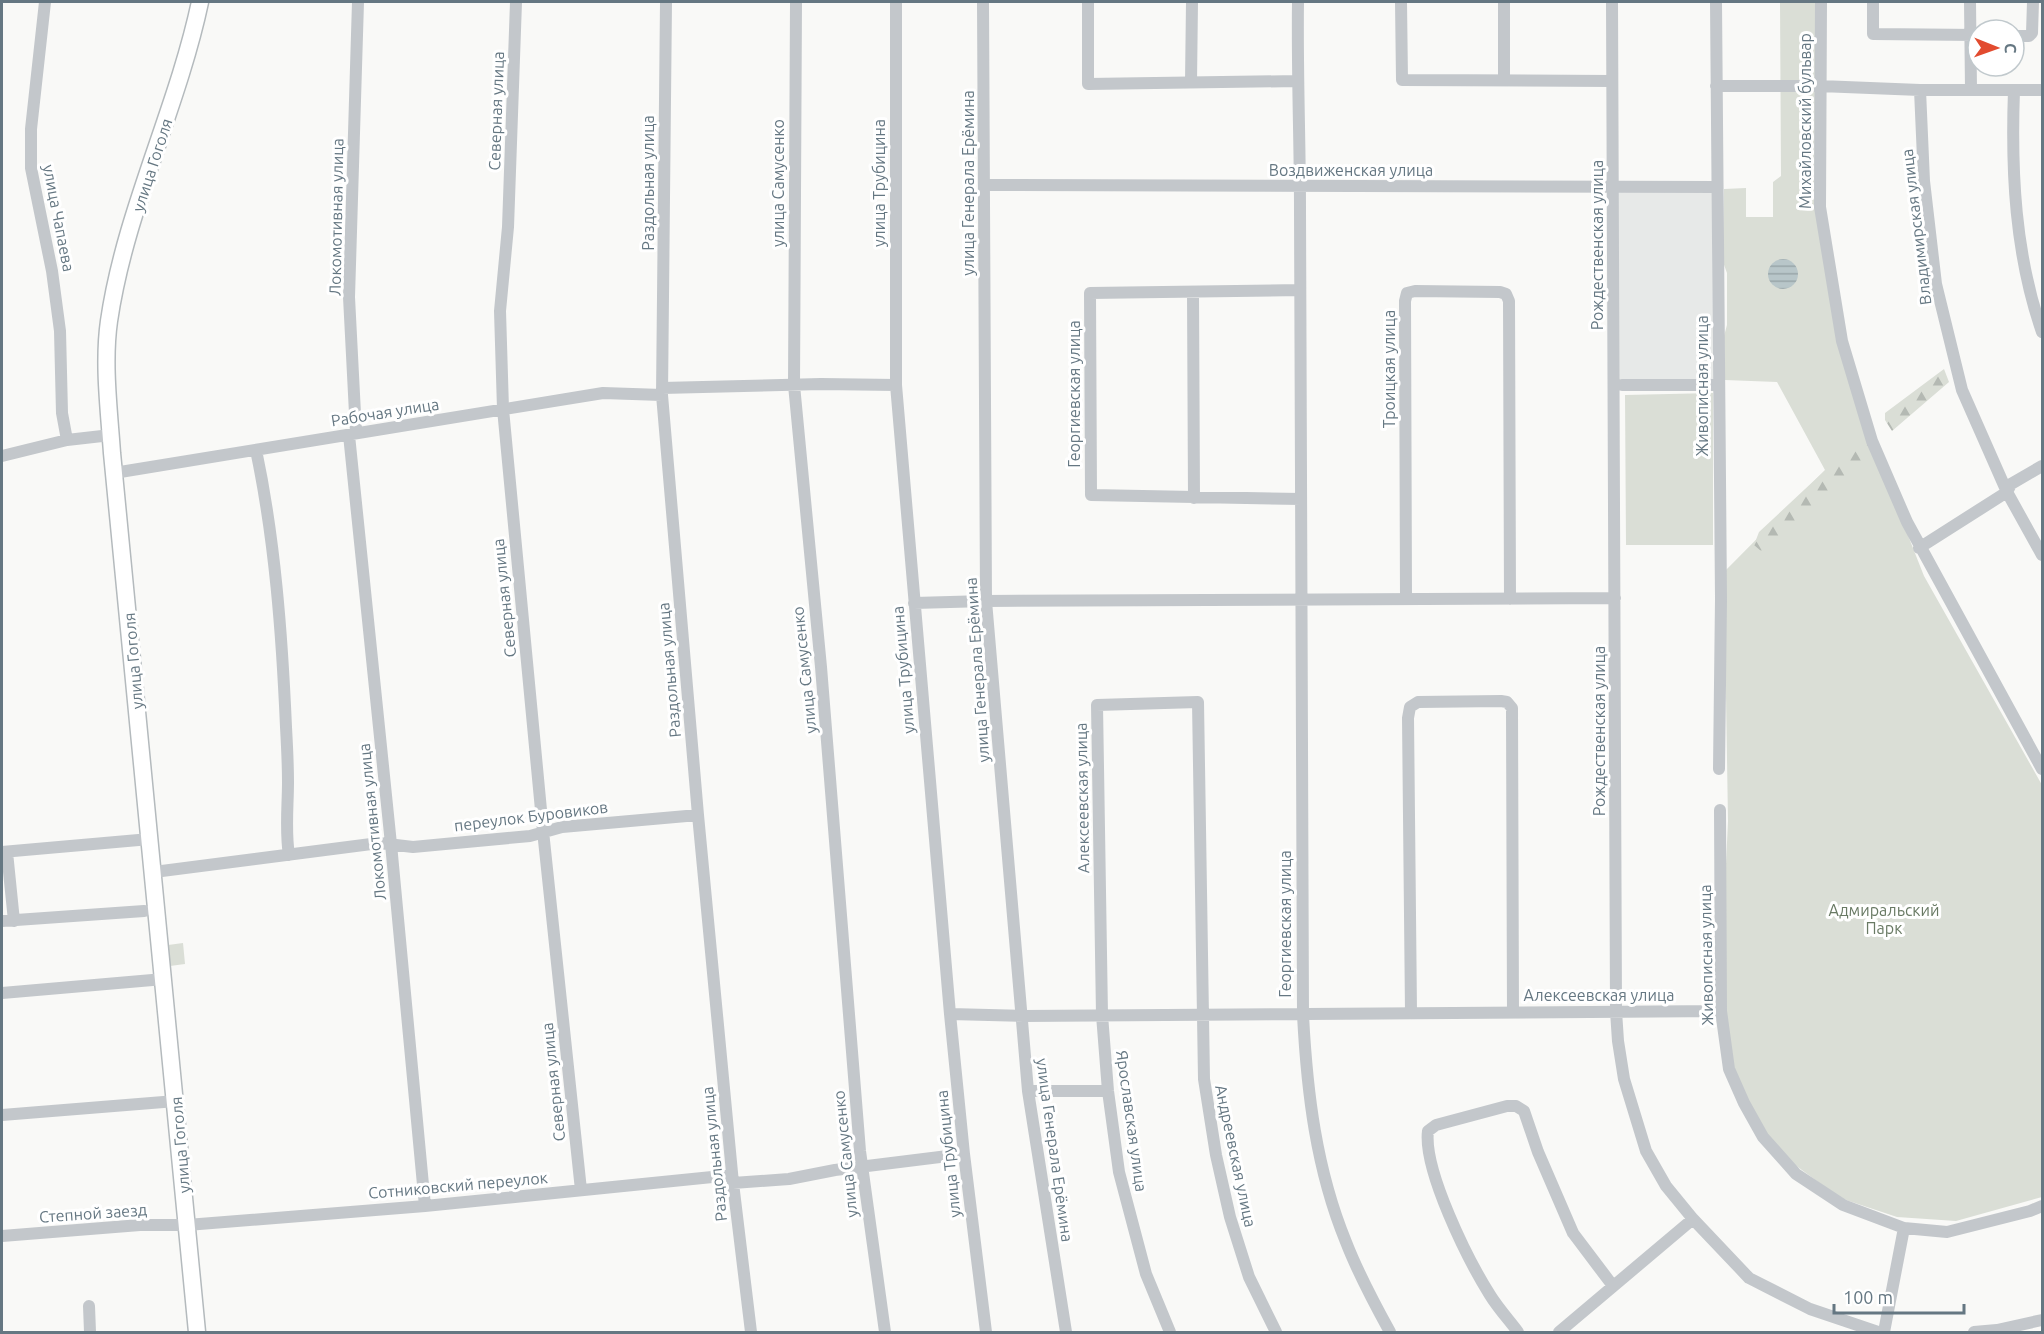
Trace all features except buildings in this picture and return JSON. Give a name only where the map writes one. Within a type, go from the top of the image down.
[{"type":"main road","name":"улица Гоголя","points":[[197,1332],[114,473],[108,346],[109,323],[117,280],[130,231],[185,60],[200,2]]},
{"type":"street","name":"улица Чапаева","points":[[45,2],[31,129],[31,168],[55,291],[60,331],[62,412],[67,440]]},
{"type":"street","name":"Локомотивная улица","points":[[358,2],[350,297],[353,434],[425,1206]]},
{"type":"street","name":"Северная улица","points":[[516,2],[508,227],[501,311],[503,409],[543,831],[581,1190]]},
{"type":"street","name":"Раздольная улица","points":[[666,2],[662,392],[698,815],[733,1179],[751,1332]]},
{"type":"street","name":"улица Самусенко","points":[[796,2],[794,386],[822,678],[862,1167],[885,1332]]},
{"type":"street","name":"улица Трубицина","points":[[896,2],[896,385],[963,1154],[986,1332]]},
{"type":"street","name":"улица Генерала Ерёмина","points":[[983,2],[986,601],[1028,1091],[1066,1332]]},
{"type":"street","points":[[1088,2],[1088,84],[1297,81]]},
{"type":"street","points":[[1191,82],[1192,2]]},
{"type":"street","name":"Георгиевская улица","points":[[1298,2],[1301,499],[1299,600],[1303,1014],[1306,1066],[1313,1124],[1326,1184],[1345,1242],[1390,1332]]},
{"type":"street","points":[[1401,2],[1402,80],[1612,81]]},
{"type":"street","points":[[1504,2],[1504,80]]},
{"type":"street","name":"Рождественская улица","points":[[1612,2],[1616,1011],[1624,1079],[1646,1151],[1666,1186],[1693,1219],[1749,1278],[1810,1309],[1878,1332]]},
{"type":"street","name":"Живописная улица","points":[[1716,2],[1721,598],[1719,769]]},
{"type":"street","name":"Михайловский бульвар","points":[[1821,2],[1820,207],[1842,341],[1872,441],[1919,548],[2043,769]]},
{"type":"street","points":[[1873,2],[1873,34],[1966,35]]},
{"type":"street","points":[[1971,2],[1972,18]]},
{"type":"street","points":[[2026,36],[2032,33],[2033,2]]},
{"type":"street","points":[[1971,89],[1972,78]]},
{"type":"street","points":[[1716,86],[2043,90]]},
{"type":"street","name":"Владимирская улица","points":[[1920,90],[1924,181],[1936,285],[1962,390],[2007,492],[2043,555]]},
{"type":"street","points":[[2014,90],[2012,143],[2016,223],[2033,305],[2043,332]]},
{"type":"street","name":"Воздвиженская улица","points":[[985,185],[1717,187]]},
{"type":"street","name":"Георгиевская улица","points":[[1300,290],[1090,293],[1091,495],[1301,499]]},
{"type":"street","name":"Троицкая улица","points":[[1406,598],[1405,301],[1407,293],[1415,291],[1500,291],[1506,294],[1509,301],[1510,599]]},
{"type":"street","points":[[1193,293],[1194,498]]},
{"type":"street","name":"Рабочая улица","points":[[114,473],[603,393],[896,385]]},
{"type":"street","points":[[1622,386],[1718,385]]},
{"type":"street","points":[[2,456],[67,440],[111,435]]},
{"type":"street","points":[[256,450],[266,495],[278,614],[286,724],[289,855]]},
{"type":"street","points":[[1919,548],[2007,492],[2012,484],[2043,466]]},
{"type":"street","points":[[914,603],[1615,598]]},
{"type":"street","name":"Алексеевская улица","points":[[1411,1012],[1408,718],[1410,707],[1418,702],[1501,701],[1507,702],[1512,708],[1513,1012]]},
{"type":"street","name":"Алексеевская улица","points":[[1102,1015],[1097,705],[1198,702],[1203,1013]]},
{"type":"street","name":"Живописная улица","points":[[1720,810],[1721,1011],[1729,1069],[1763,1137],[1796,1174],[1843,1205],[1904,1228],[1947,1232],[2043,1206]]},
{"type":"street","name":"переулок Буровиков","points":[[154,872],[379,843],[412,847],[436,845],[530,836],[562,827],[698,815]]},
{"type":"street","points":[[144,911],[8,921],[4,852],[150,839]]},
{"type":"street","points":[[2,993],[164,980]]},
{"type":"street","name":"Алексеевская улица","points":[[950,1014],[1023,1016],[1721,1011]]},
{"type":"street","name":"Андреевская улица","points":[[1203,1013],[1204,1079],[1225,1197],[1249,1277],[1276,1332]]},
{"type":"street","name":"Ярославская улица","points":[[1102,1015],[1108,1091],[1122,1184],[1146,1275],[1170,1332]]},
{"type":"street","points":[[1028,1091],[1108,1091]]},
{"type":"street","points":[[2,1115],[176,1101]]},
{"type":"street","points":[[1518,1332],[1490,1296],[1442,1198],[1427,1144],[1428,1131],[1436,1125],[1507,1106],[1516,1106],[1524,1112],[1538,1152],[1573,1233],[1613,1286]]},
{"type":"street","name":"Сотниковский переулок","points":[[187,1225],[425,1206],[581,1190],[733,1179],[789,1179],[835,1170],[963,1154]]},
{"type":"street","points":[[1559,1332],[1693,1219]]},
{"type":"street","name":"Степной заезд","points":[[2,1236],[140,1225],[187,1225]]},
{"type":"street","points":[[1884,1332],[1904,1228]]},
{"type":"street","points":[[89,1306],[90,1332]]},
{"type":"street","points":[[1974,1332],[2043,1320]]},
{"type":"shaded area","points":[[1618,191],[1712,191],[1713,380],[1619,382]]},
{"type":"shaded area","points":[[1783,259],[1794,263],[1798,274],[1794,285],[1783,289],[1772,285],[1768,274],[1772,263]]},
{"type":"green space","name":"Адмиральский Парк","points":[[1780,2],[1816,2],[1816,204],[1866,429],[1924,576],[2042,785],[2042,1197],[1956,1221],[1897,1217],[1840,1198],[1791,1162],[1762,1130],[1735,1077],[1724,1016],[1724,907],[1728,821],[1724,572],[1825,470],[1777,382],[1725,380],[1724,336],[1727,325],[1727,273],[1723,262],[1724,189],[1746,188],[1746,217],[1773,217],[1773,182],[1781,176]]},
{"type":"green space","points":[[1944,369],[1949,382],[1892,431],[1885,420],[1885,413]]},
{"type":"green space","points":[[1713,393],[1713,545],[1626,545],[1625,395]]},
{"type":"green space","points":[[1865,433],[1874,454],[1771,552],[1761,551],[1754,545],[1759,532]]},
{"type":"green space","points":[[183,943],[185,964],[170,966],[168,945]]}]
